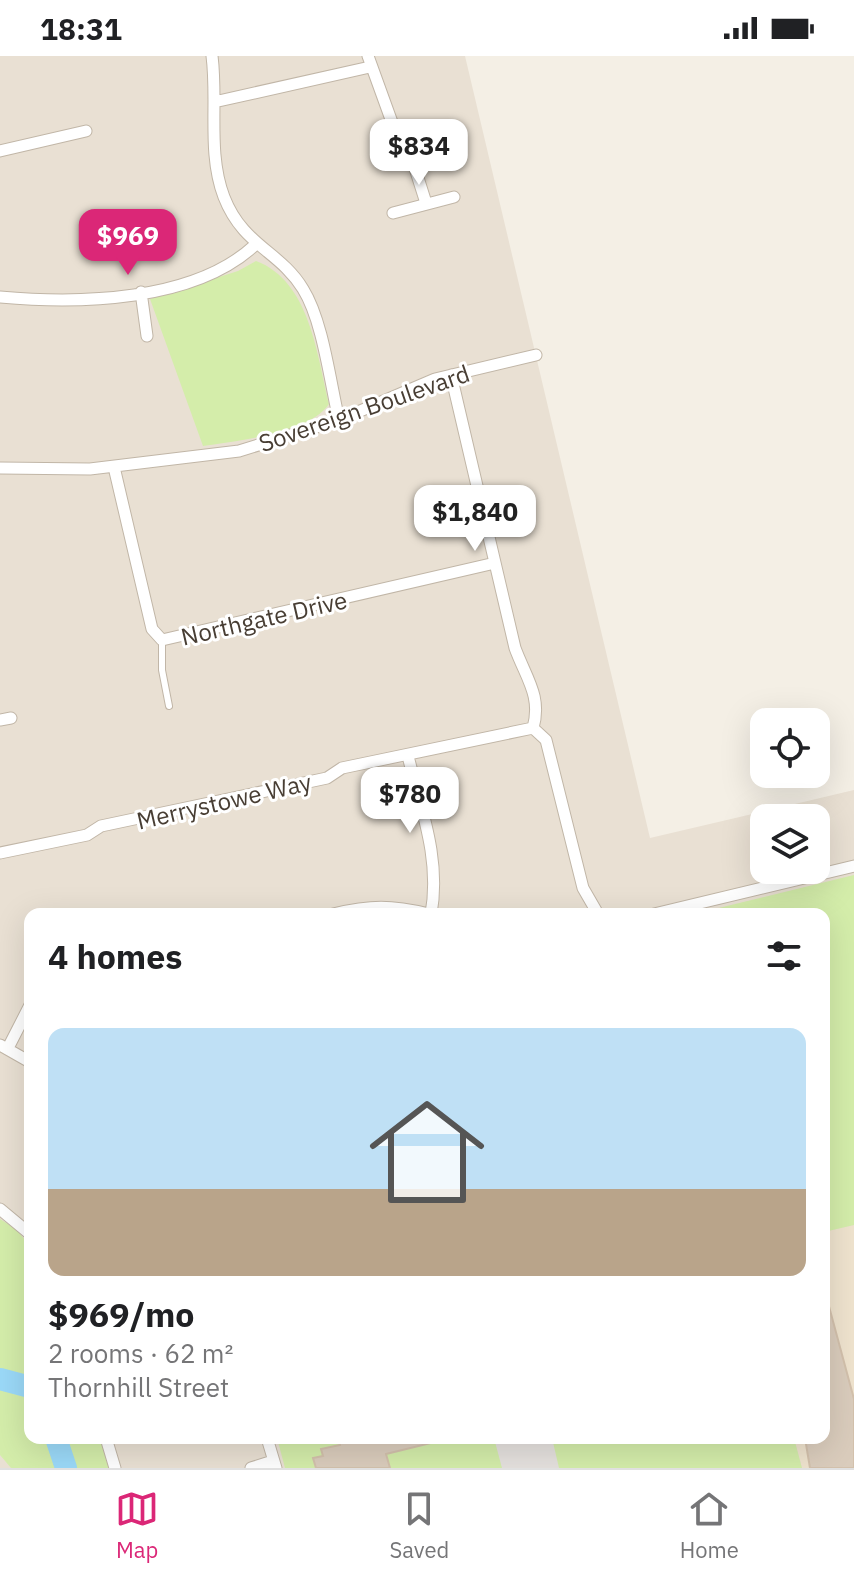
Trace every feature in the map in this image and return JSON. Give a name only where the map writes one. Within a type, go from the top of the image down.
[{"type":"street","points":[[212,56],[218,168],[224,196],[255,245],[281,263],[304,290],[339,420]]},
{"type":"street","points":[[214,102],[369,62],[393,125],[413,162],[426,203]]},
{"type":"street","points":[[0,151],[86,131]]},
{"type":"street","points":[[393,213],[454,197]]},
{"type":"street","points":[[0,297],[49,302],[141,292],[234,265],[255,245]]},
{"type":"street","points":[[141,292],[147,336]]},
{"type":"street","name":"Sovereign Boulevard","points":[[0,468],[62,471],[239,451],[339,420],[390,396],[451,375],[536,355]]},
{"type":"street","points":[[451,375],[515,648],[538,705],[533,728],[546,740],[583,888],[595,908]]},
{"type":"street","name":"Northgate Drive","points":[[114,467],[152,629],[162,640],[495,563]]},
{"type":"street","name":"Merrystowe Way","points":[[0,853],[87,835],[101,826],[327,778],[342,768],[533,728]]},
{"type":"street","points":[[408,756],[433,853],[435,893],[431,908]]},
{"type":"street","points":[[679,908],[854,866]]},
{"type":"street","points":[[357,908],[391,905],[404,908]]},
{"type":"street","points":[[24,1015],[4,1047],[24,1059]]},
{"type":"street","points":[[0,1209],[24,1229]]},
{"type":"street","points":[[108,1444],[115,1468]]},
{"type":"street","points":[[251,1468],[274,1464],[269,1444]]},
{"type":"lane","points":[[162,640],[162,670],[169,706]]},
{"type":"shaded area","points":[[0,56],[465,56],[650,838],[750,814],[750,884],[830,884],[830,804],[794,804],[854,790],[854,1468],[0,1468]]},
{"type":"shaded area","points":[[854,1225],[854,1468],[802,1468],[796,1444],[830,1444],[830,1231]]},
{"type":"shaded area","points":[[496,1444],[553,1444],[559,1468],[502,1468]]},
{"type":"green space","points":[[256,261],[274,271],[300,302],[315,342],[329,404],[320,414],[290,429],[203,446],[150,299],[238,271]]},
{"type":"green space","points":[[854,875],[854,1225],[830,1231],[830,908],[719,908],[817,884],[830,884],[830,881]]},
{"type":"green space","points":[[0,1219],[16,1229],[24,1239],[24,1444],[102,1444],[109,1468],[11,1468],[0,1455]]},
{"type":"green space","points":[[279,1444],[796,1444],[802,1468],[285,1468]]},
{"type":"building","points":[[830,1310],[854,1399],[854,1468],[810,1468],[806,1444],[830,1444]]},
{"type":"building","points":[[427,1444],[386,1454],[390,1468],[316,1468],[313,1458],[323,1456],[321,1449],[340,1445]]},
{"type":"waterway","points":[[0,1379],[24,1385]]},
{"type":"waterway","points":[[58,1444],[66,1468]]}]
